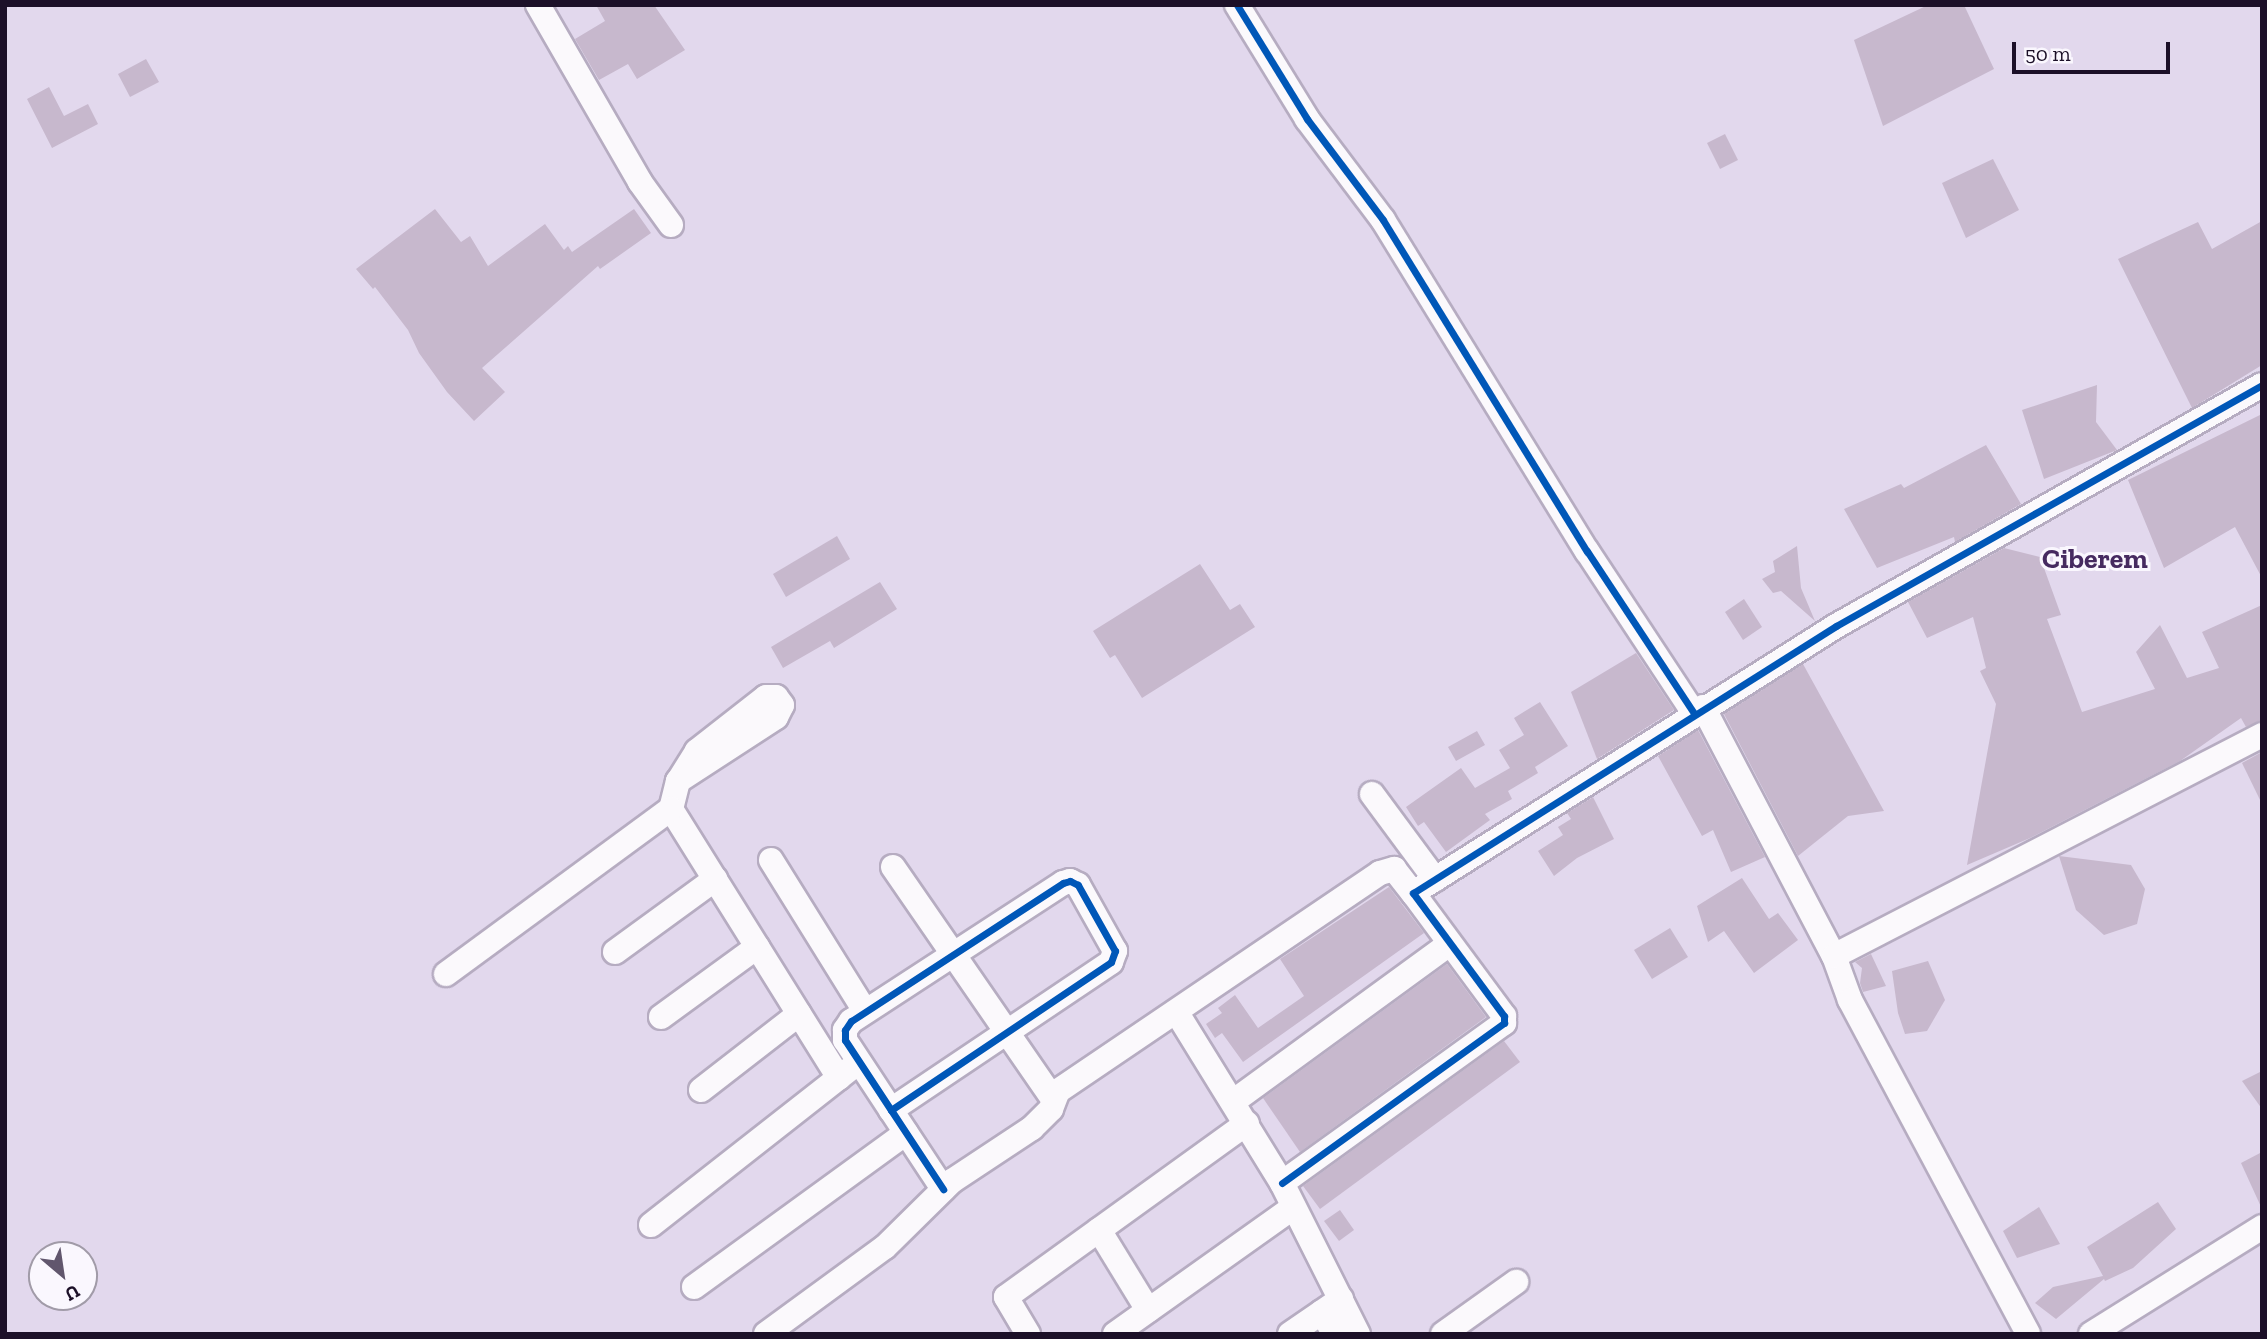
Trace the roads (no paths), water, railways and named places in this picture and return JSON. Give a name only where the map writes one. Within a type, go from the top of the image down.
[{"type":"street","points":[[538,5],[640,182],[671,225]]},
{"type":"street","points":[[1237,5],[1307,119],[1383,220],[1587,551],[1699,710],[1834,956],[1850,1000],[2028,1334]]},
{"type":"street","points":[[1413,893],[1847,619],[2262,385]]},
{"type":"street","points":[[1834,956],[2262,735]]},
{"type":"street","points":[[446,974],[671,809],[678,781]]},
{"type":"street","points":[[1372,794],[1435,878]]},
{"type":"street","points":[[671,809],[839,1078]]},
{"type":"street","points":[[771,860],[865,1011]]},
{"type":"street","points":[[893,867],[1053,1099]]},
{"type":"street","points":[[766,1334],[885,1247],[943,1189],[1032,1128],[1051,1110],[1058,1091],[1177,1013],[1380,873],[1394,869],[1504,1016],[1504,1023],[1282,1183]]},
{"type":"street","points":[[615,952],[715,879]]},
{"type":"street","points":[[891,1110],[1115,957],[1115,951],[1078,885],[1070,881],[1063,883],[865,1011],[851,1021],[845,1030],[845,1040],[859,1062],[943,1189]]},
{"type":"street","points":[[1234,1101],[1449,944]]},
{"type":"street","points":[[661,1017],[757,947]]},
{"type":"street","points":[[1177,1013],[1234,1101],[1282,1183],[1294,1207],[1332,1315],[1358,1334]]},
{"type":"street","points":[[701,1090],[799,1014]]},
{"type":"street","points":[[651,1225],[859,1062]]},
{"type":"street","points":[[1028,1334],[1006,1297],[1247,1123]]},
{"type":"street","points":[[694,1287],[906,1133]]},
{"type":"street","points":[[1115,1334],[1294,1207]]},
{"type":"street","points":[[2091,1334],[2262,1227]]},
{"type":"street","points":[[1099,1230],[1148,1310]]},
{"type":"street","points":[[1443,1334],[1516,1282]]},
{"type":"street","points":[[1290,1334],[1332,1315]]},
{"type":"district","name":"Ciberem","points":[[2095,559]]}]
